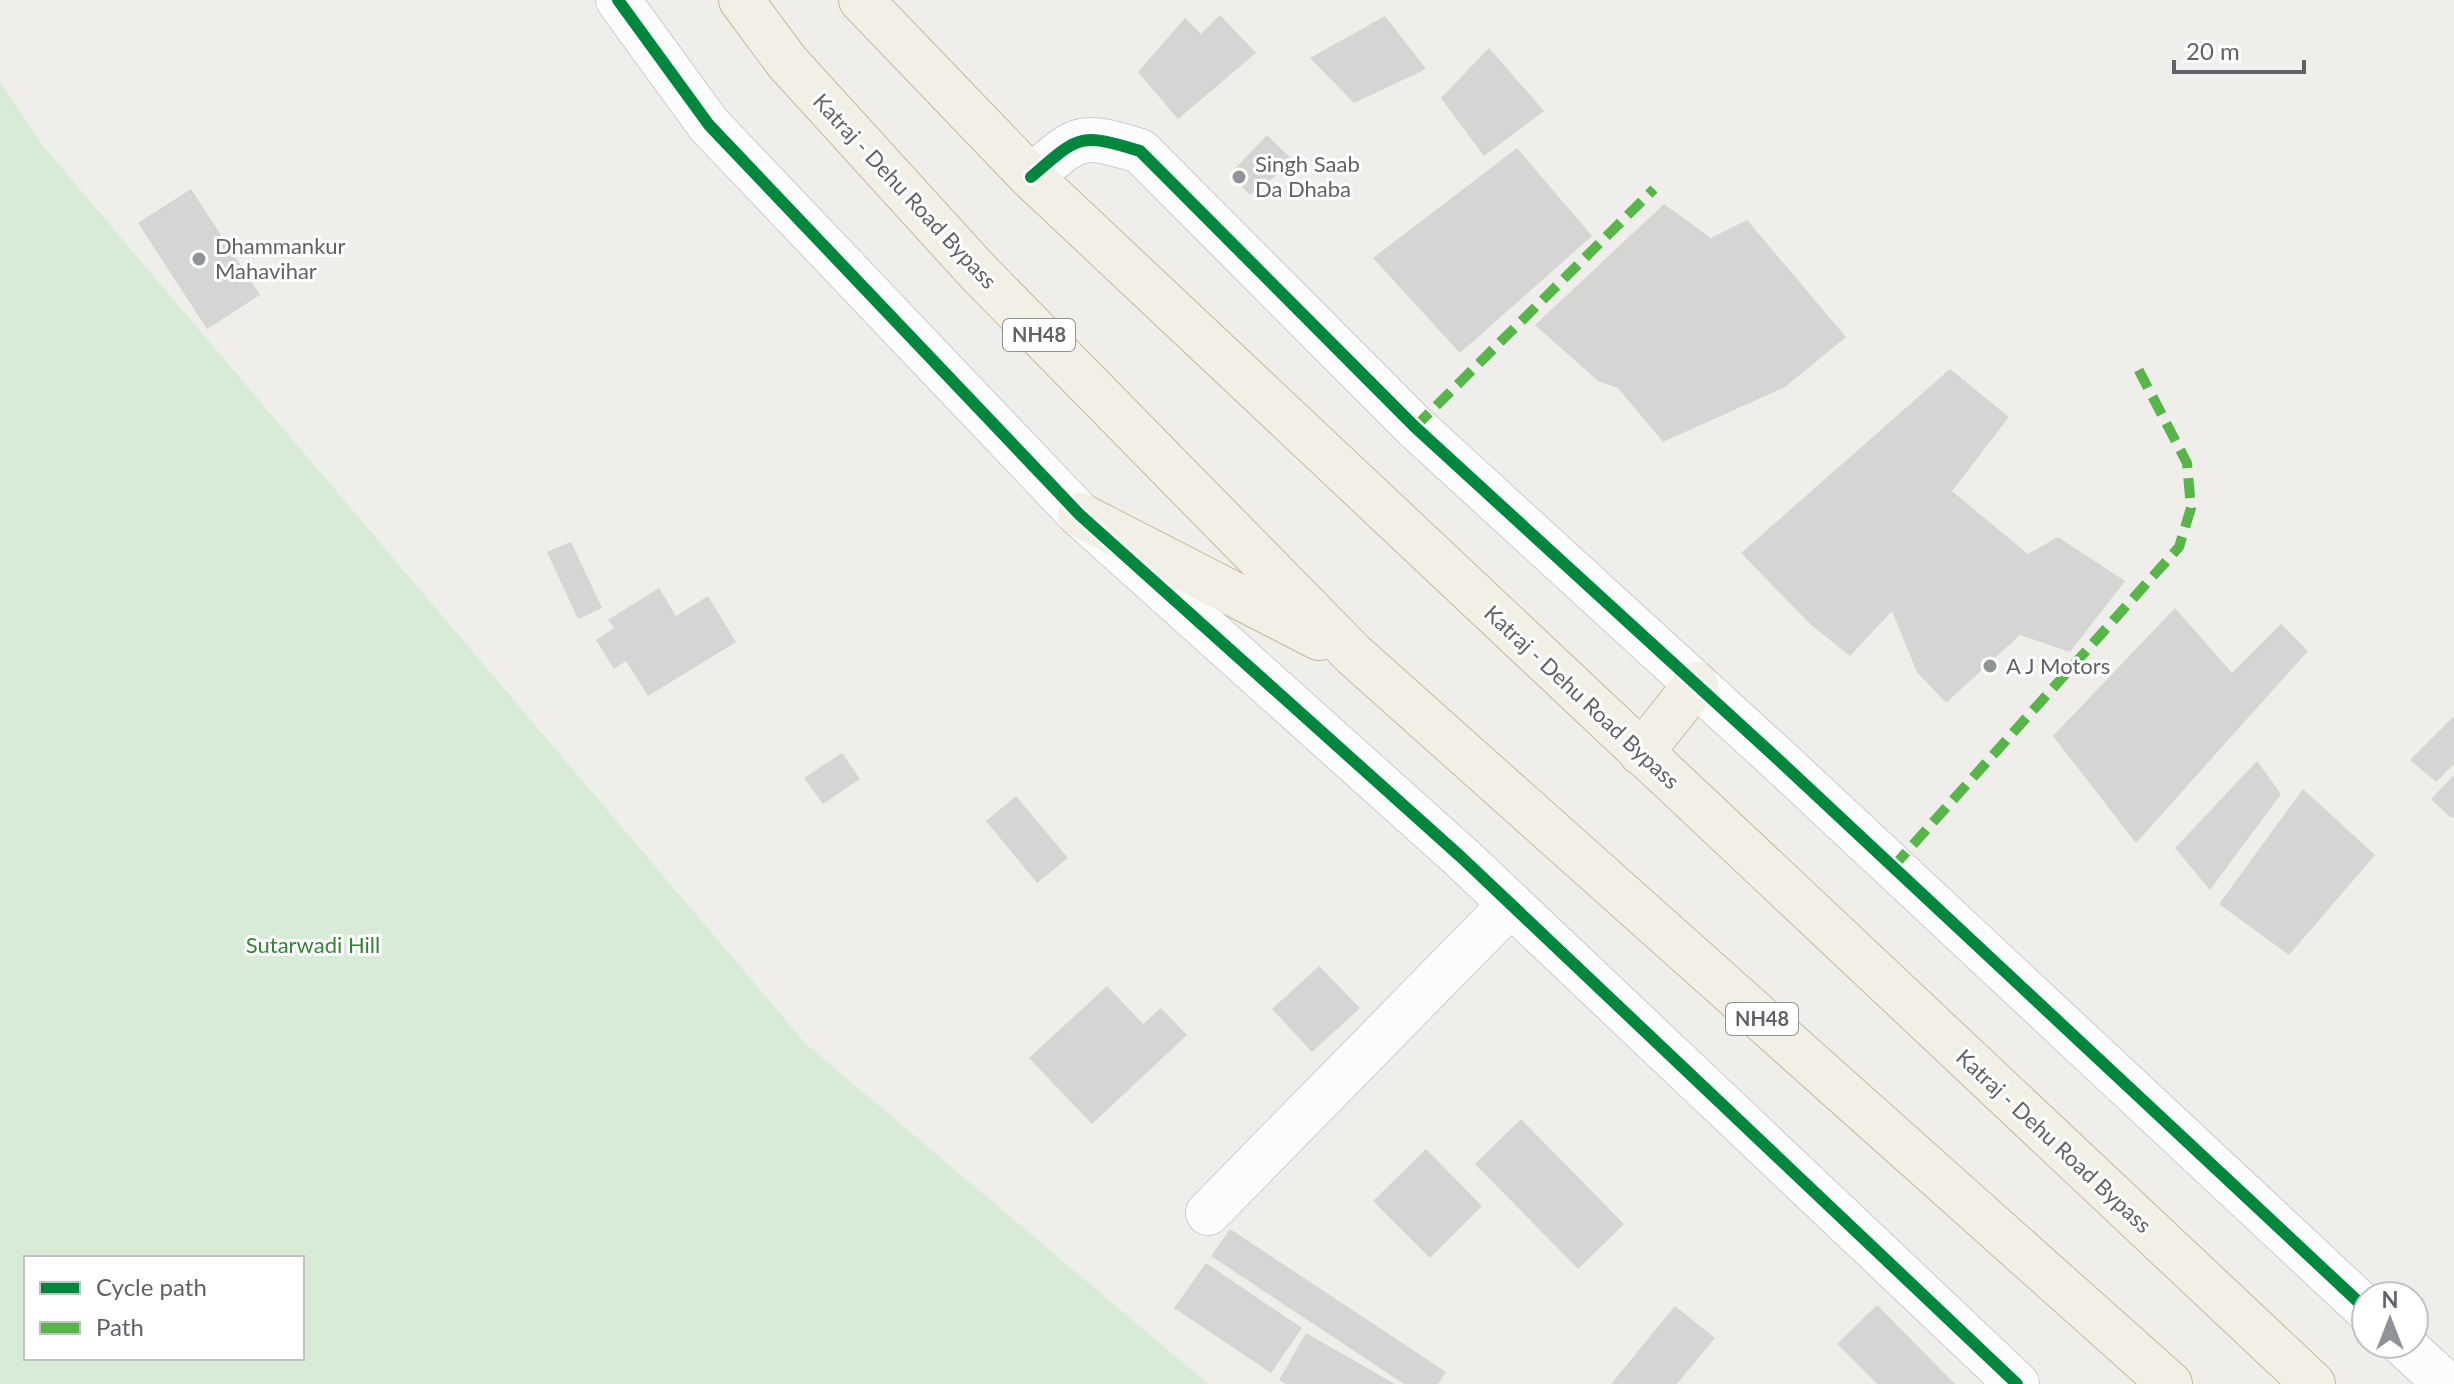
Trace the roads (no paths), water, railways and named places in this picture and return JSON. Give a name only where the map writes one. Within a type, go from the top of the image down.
[{"type":"highway","name":"Katraj - Dehu Road Bypass","points":[[741,0],[787,62],[979,273],[1354,655],[2170,1384]]},
{"type":"highway","name":"Katraj - Dehu Road Bypass","points":[[861,0],[1031,177],[2313,1384]]},
{"type":"highway","points":[[1080,515],[1354,655]]},
{"type":"highway","points":[[1641,753],[1696,684]]},
{"type":"street","points":[[618,0],[709,125],[1080,515],[1511,904],[2017,1384]]},
{"type":"street","points":[[1031,177],[1075,140],[1100,138],[1140,151],[1415,427],[1696,684],[2350,1294]]},
{"type":"street","points":[[1208,1213],[1511,904]]},
{"type":"street","points":[[2420,1360],[2446,1384]]},
{"type":"place","name":"Singh Saab Da Dhaba","points":[[1239,177]]},
{"type":"place","name":"Dhammankur Mahavihar","points":[[199,259]]},
{"type":"place","name":"A J Motors","points":[[1990,666]]},
{"type":"park label","name":"Sutarwadi Hill","points":[[313,945]]}]
